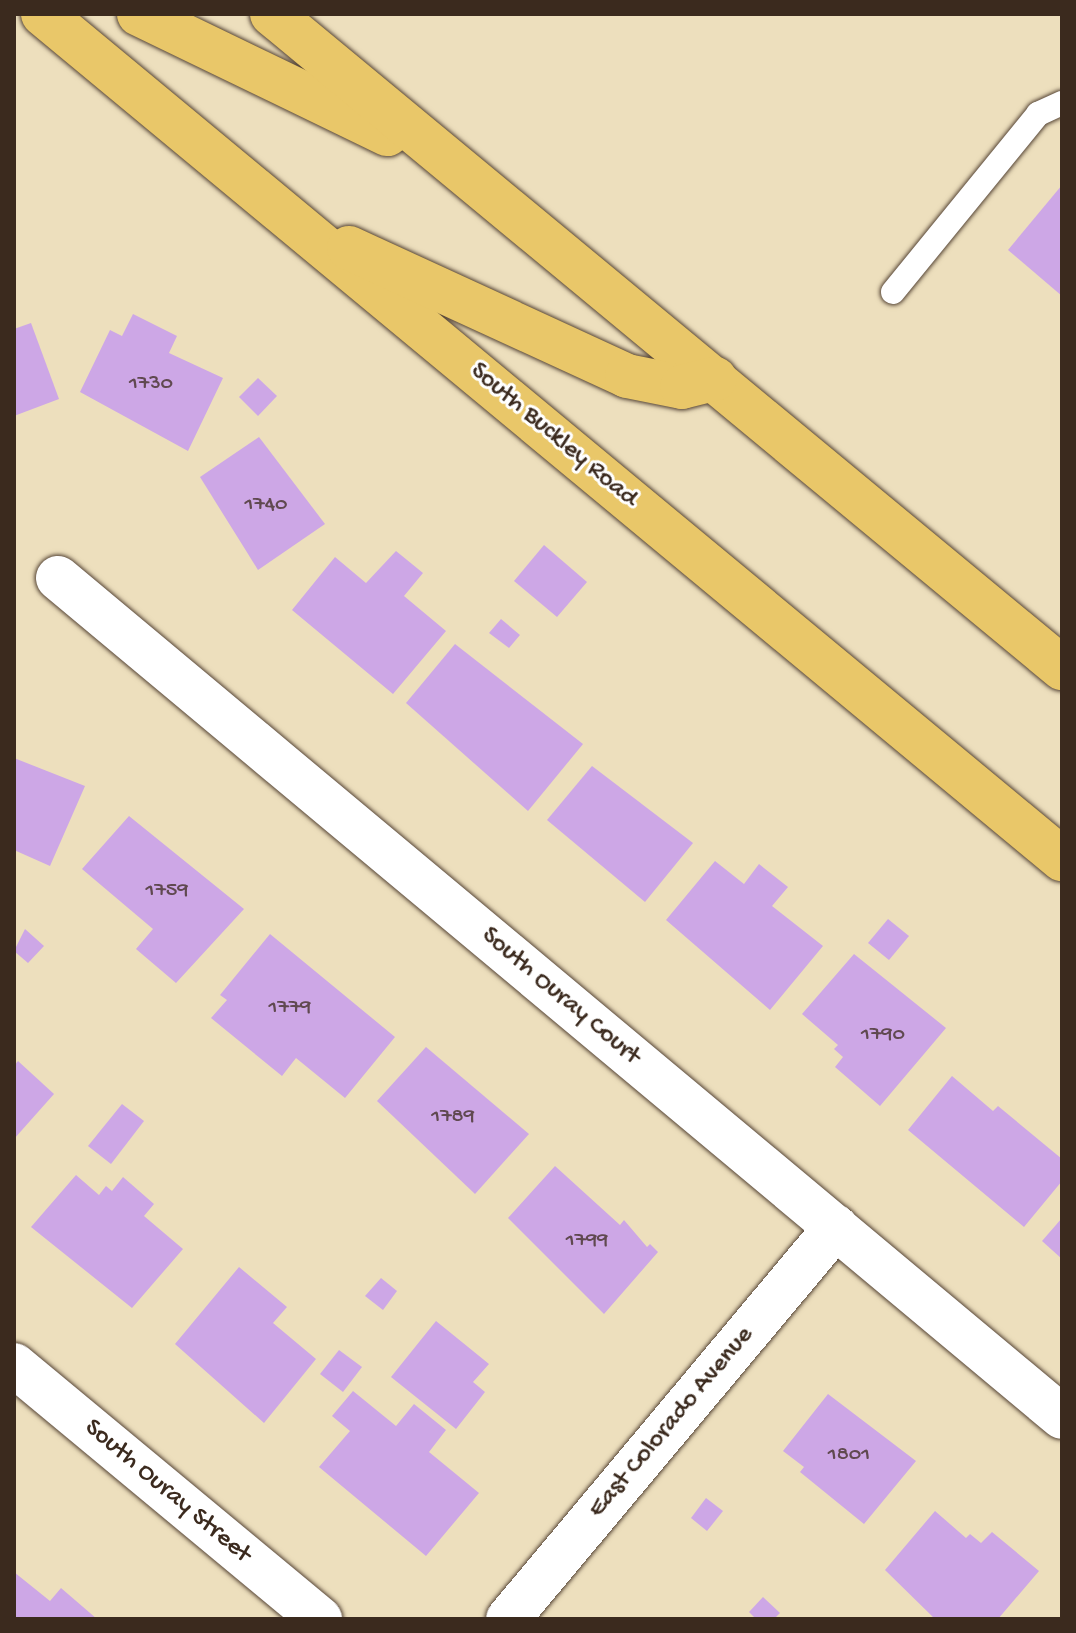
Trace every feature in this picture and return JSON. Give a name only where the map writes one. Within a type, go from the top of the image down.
[{"type":"main road","name":"South Buckley Road","points":[[43,14],[1062,859]]},
{"type":"main road","points":[[139,14],[345,111],[470,179]]},
{"type":"main road","points":[[272,14],[1062,668]]},
{"type":"main road","points":[[299,226],[627,376],[682,387],[715,379]]},
{"type":"street","name":"South Ouray Court","points":[[58,578],[1062,1417]]},
{"type":"street","name":"East Colorado Avenue","points":[[508,1619],[836,1227]]},
{"type":"street","name":"South Ouray Street","points":[[14,1365],[320,1619]]},
{"type":"lane","points":[[893,292],[1038,114],[1062,103]]},
{"type":"building","points":[[1062,185],[1062,296],[1008,250]]},
{"type":"building","points":[[133,314],[177,336],[169,353],[223,378],[188,451],[80,392],[110,330],[122,336]]},
{"type":"building","points":[[31,323],[59,399],[14,416],[14,329]]},
{"type":"building","points":[[258,378],[277,396],[258,416],[239,397]]},
{"type":"building","points":[[259,437],[325,524],[258,570],[200,477]]},
{"type":"building","points":[[544,545],[587,582],[557,617],[514,581]]},
{"type":"building","points":[[396,551],[423,573],[404,596],[446,631],[393,694],[292,610],[335,557],[366,583]]},
{"type":"building","points":[[501,619],[520,635],[509,648],[489,633]]},
{"type":"building","points":[[455,644],[583,744],[528,811],[406,703]]},
{"type":"building","points":[[14,758],[85,786],[50,866],[14,850]]},
{"type":"building","points":[[592,766],[693,843],[645,902],[547,820]]},
{"type":"building","points":[[129,816],[244,909],[176,983],[136,949],[153,929],[82,869]]},
{"type":"building","points":[[715,861],[744,884],[759,864],[788,887],[772,906],[823,946],[770,1010],[666,920]]},
{"type":"building","points":[[888,919],[909,936],[889,960],[868,943]]},
{"type":"building","points":[[25,929],[44,946],[28,963],[14,951]]},
{"type":"building","points":[[270,934],[395,1037],[345,1098],[296,1058],[282,1076],[211,1018],[227,1000],[220,995]]},
{"type":"building","points":[[854,954],[946,1028],[880,1106],[835,1067],[843,1057],[834,1049],[838,1045],[802,1014]]},
{"type":"building","points":[[426,1047],[529,1134],[475,1194],[377,1101]]},
{"type":"building","points":[[18,1061],[54,1094],[14,1139],[14,1066]]},
{"type":"building","points":[[952,1076],[993,1111],[998,1106],[1062,1159],[1062,1181],[1024,1227],[908,1130]]},
{"type":"building","points":[[122,1104],[144,1121],[111,1164],[88,1146]]},
{"type":"building","points":[[555,1166],[620,1225],[624,1220],[647,1247],[650,1244],[658,1252],[604,1314],[508,1218]]},
{"type":"building","points":[[76,1175],[99,1195],[106,1186],[112,1191],[123,1177],[154,1204],[144,1216],[183,1249],[132,1308],[31,1227]]},
{"type":"building","points":[[1062,1218],[1062,1259],[1042,1241]]},
{"type":"building","points":[[239,1267],[287,1307],[273,1323],[316,1359],[264,1423],[175,1344]]},
{"type":"building","points":[[381,1278],[397,1291],[383,1310],[365,1296]]},
{"type":"building","points":[[436,1321],[489,1364],[473,1382],[485,1392],[456,1429],[391,1377]]},
{"type":"building","points":[[339,1350],[362,1367],[343,1392],[320,1374]]},
{"type":"building","points":[[353,1391],[396,1426],[414,1404],[446,1430],[429,1452],[479,1493],[426,1556],[319,1467],[350,1431],[332,1416]]},
{"type":"building","points":[[828,1394],[916,1461],[864,1524],[800,1472],[804,1467],[783,1451]]},
{"type":"building","points":[[706,1498],[723,1511],[707,1531],[691,1518]]},
{"type":"building","points":[[935,1511],[966,1538],[970,1534],[981,1543],[992,1532],[1039,1571],[998,1619],[935,1619],[885,1570]]},
{"type":"building","points":[[14,1572],[50,1601],[61,1588],[97,1619],[14,1619]]},
{"type":"building","points":[[763,1597],[780,1613],[774,1619],[756,1619],[749,1612]]}]
